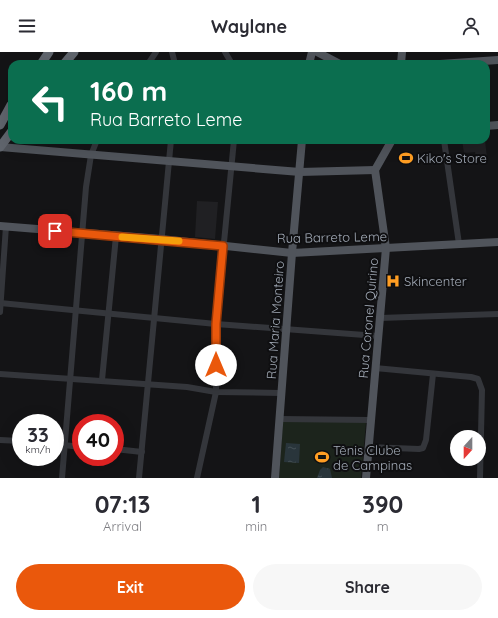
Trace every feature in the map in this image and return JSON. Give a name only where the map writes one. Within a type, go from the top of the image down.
[{"type":"highway","points":[[67,60],[74,52]]},
{"type":"highway","points":[[0,120],[8,109]]},
{"type":"highway","points":[[0,125],[8,111]]},
{"type":"highway","points":[[0,147],[8,136]]},
{"type":"main road","points":[[316,52],[332,60]]},
{"type":"main road","name":"Rua Maria Monteiro","points":[[275,478],[302,144]]},
{"type":"main road","points":[[0,147],[300,172],[375,170],[390,144]]},
{"type":"main road","name":"Rua Coronel Quirino","points":[[366,478],[386,248],[375,170]]},
{"type":"main road","name":"Rua Barreto Leme","points":[[3,226],[161,239],[292,253],[498,242]]},
{"type":"street","points":[[72,446],[64,445],[82,233],[91,155],[95,144]]},
{"type":"street","points":[[139,478],[171,144]]},
{"type":"street","points":[[197,478],[216,392],[216,324],[234,144]]},
{"type":"street","points":[[445,144],[458,244]]},
{"type":"street","points":[[0,312],[3,226]]},
{"type":"street","points":[[102,380],[116,236]]},
{"type":"street","points":[[1,303],[216,324],[378,336]]},
{"type":"street","points":[[380,318],[498,314]]},
{"type":"street","points":[[375,368],[471,376],[478,379],[482,390],[480,478]]},
{"type":"street","points":[[0,374],[187,387],[216,392],[281,393]]},
{"type":"street","points":[[368,447],[423,448],[426,440],[433,374]]},
{"type":"street","points":[[280,419],[370,420]]},
{"type":"street","points":[[0,440],[12,441]]},
{"type":"street","points":[[124,450],[142,452]]},
{"type":"street","points":[[62,478],[63,466]]},
{"type":"shaded area","points":[[463,144],[485,144],[487,158],[476,159],[475,152],[464,153]]},
{"type":"shaded area","points":[[197,201],[218,202],[215,239],[195,237]]},
{"type":"shaded area","name":"Tênis Clube de Campinas","points":[[283,422],[366,422],[361,478],[279,478]]},
{"type":"water","points":[[286,443],[300,444],[299,463],[284,462]]},
{"type":"water","points":[[323,467],[330,469],[332,478],[317,478]]},
{"type":"slow traffic","points":[[122,237],[179,241]]},
{"type":"place","name":"Kiko's Store","points":[[406,158]]},
{"type":"place","name":"Skincenter","points":[[393,281]]},
{"type":"place","name":"Tênis Clube de Campinas","points":[[322,457]]},
{"type":"route","points":[[55,231],[161,239],[223,246],[216,324],[216,365]]}]
